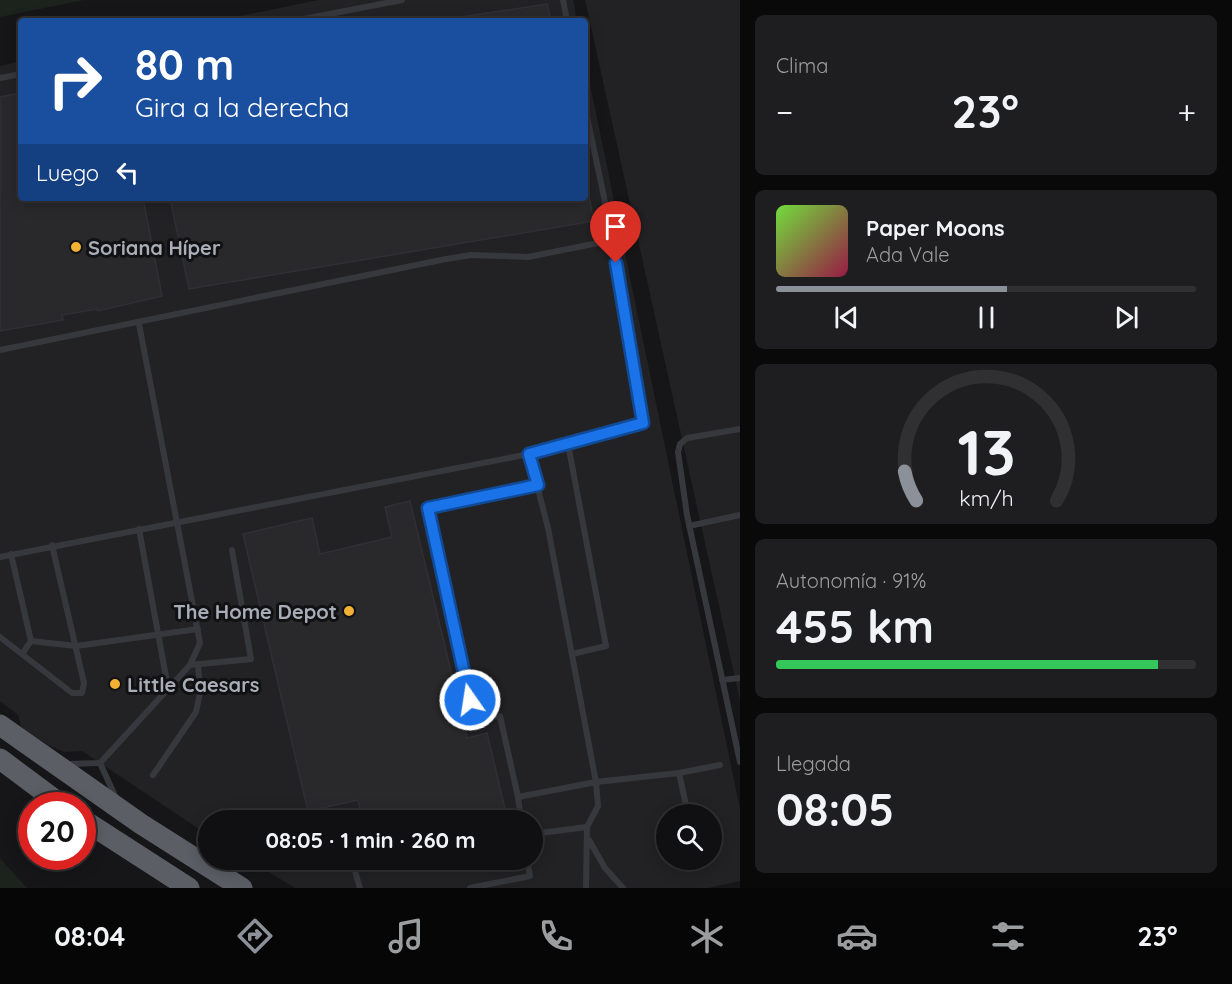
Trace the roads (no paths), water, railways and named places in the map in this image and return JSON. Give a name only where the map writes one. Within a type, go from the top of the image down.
[{"type":"highway","points":[[0,725],[55,765],[242,888]]},
{"type":"highway","points":[[0,759],[44,792]]},
{"type":"highway","points":[[96,828],[189,888]]},
{"type":"lane","points":[[309,18],[402,0]]},
{"type":"lane","points":[[563,0],[566,18]]},
{"type":"lane","points":[[0,78],[18,75]]},
{"type":"lane","points":[[0,557],[52,545],[179,524],[529,454],[643,423],[613,240],[588,121]]},
{"type":"lane","points":[[0,350],[138,324],[454,258],[471,255],[528,257],[613,240]]},
{"type":"lane","points":[[55,765],[100,764],[190,665],[200,643],[179,524],[138,324]]},
{"type":"lane","points":[[740,429],[687,438],[680,444],[680,476],[689,526],[740,759]]},
{"type":"lane","points":[[568,444],[606,646],[572,654]]},
{"type":"lane","points":[[529,454],[538,485],[596,782],[598,806],[587,827],[586,888]]},
{"type":"lane","points":[[520,810],[500,716],[474,719],[428,508],[538,485]]},
{"type":"lane","points":[[689,526],[740,515]]},
{"type":"lane","points":[[139,529],[168,688]]},
{"type":"lane","points":[[0,637],[78,695],[85,689],[52,545]]},
{"type":"lane","points":[[190,665],[251,659],[232,550]]},
{"type":"lane","points":[[11,554],[31,641],[22,654]]},
{"type":"lane","points":[[31,641],[76,646],[198,629]]},
{"type":"lane","points":[[153,775],[196,712],[200,693],[198,664]]},
{"type":"lane","points":[[722,680],[740,678]]},
{"type":"lane","points":[[100,764],[122,810]]},
{"type":"lane","points":[[518,797],[596,782],[679,773],[720,765]]},
{"type":"lane","points":[[679,773],[686,804]]},
{"type":"lane","points":[[543,833],[587,827]]},
{"type":"lane","points":[[588,839],[605,868],[623,888]]},
{"type":"lane","points":[[355,870],[360,888]]},
{"type":"lane","points":[[470,888],[530,876],[529,870]]},
{"type":"place","name":"Soriana Híper","points":[[76,247]]},
{"type":"place","name":"The Home Depot","points":[[349,611]]},
{"type":"place","name":"Little Caesars","points":[[115,684]]}]
